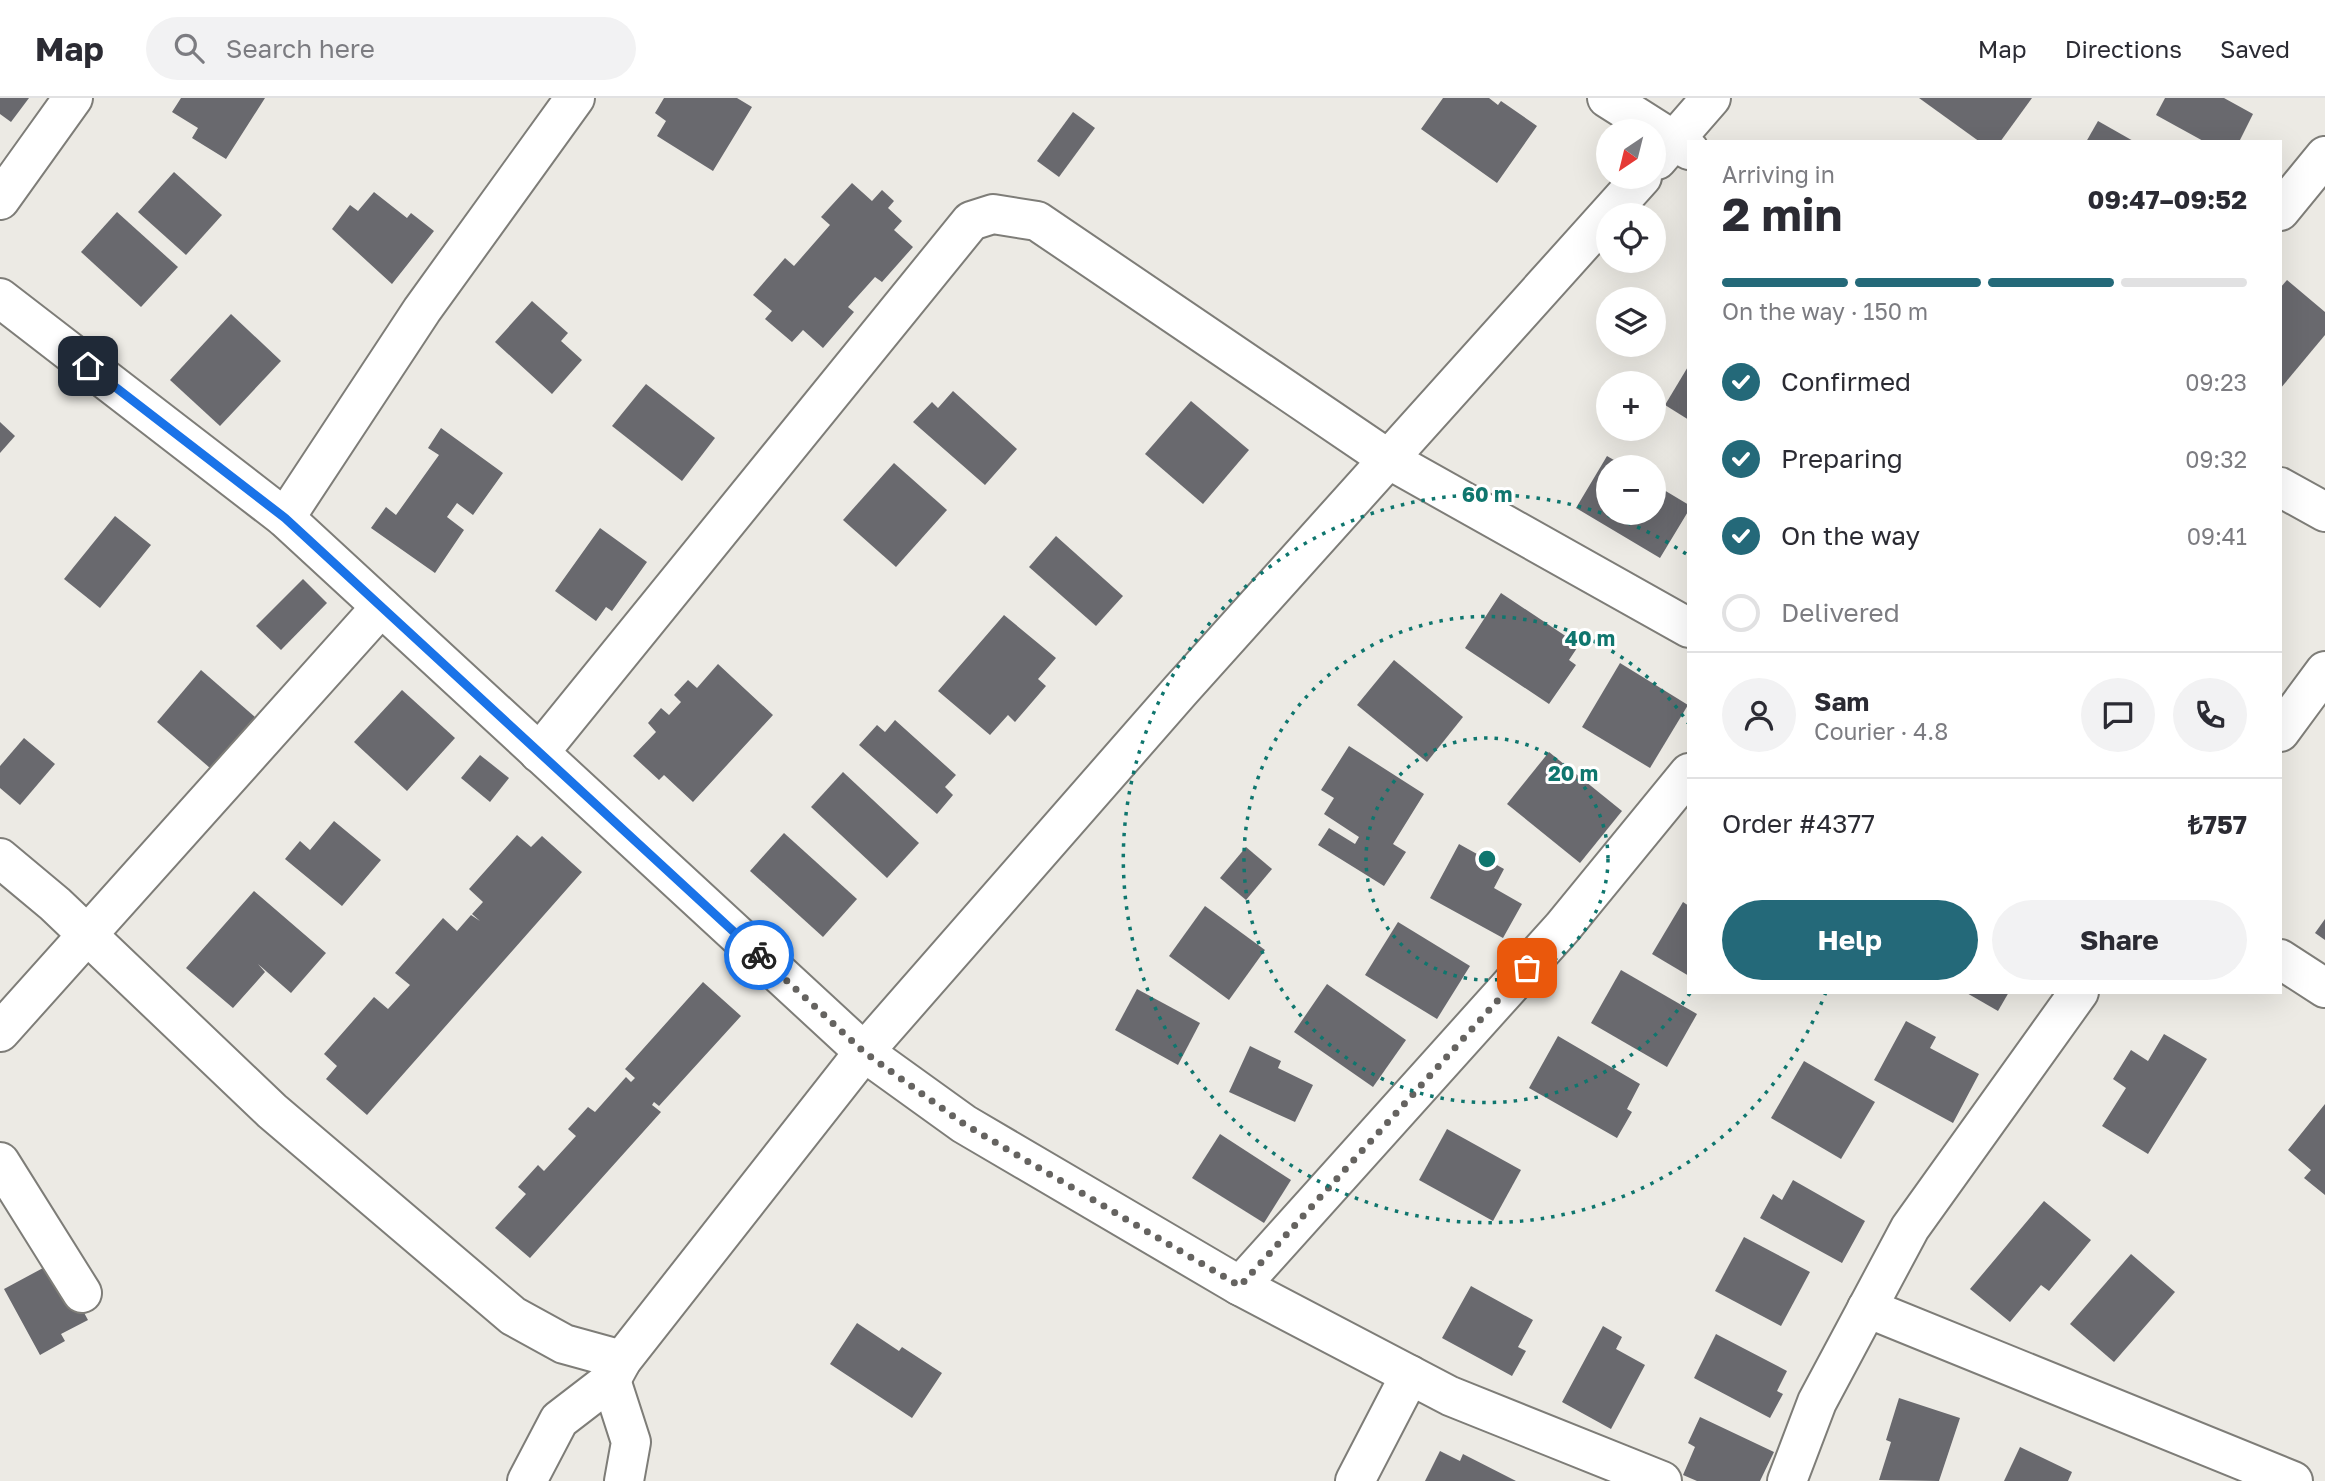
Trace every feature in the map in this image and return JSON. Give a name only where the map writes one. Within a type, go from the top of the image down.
[{"type":"street","points":[[0,200],[73,98]]},
{"type":"street","points":[[285,518],[422,310],[575,98]]},
{"type":"street","points":[[1607,98],[1672,152],[1711,98]]},
{"type":"street","points":[[2282,209],[2325,156]]},
{"type":"street","points":[[527,1481],[559,1420],[617,1370],[864,1052],[1189,681],[1631,189]]},
{"type":"street","points":[[539,752],[971,221],[993,214],[1037,221],[1388,459],[1687,627]]},
{"type":"street","points":[[0,298],[285,518],[864,1052],[964,1124],[1240,1286],[1450,1396],[1662,1481]]},
{"type":"street","points":[[2282,488],[2325,512]]},
{"type":"street","points":[[0,1032],[382,607]]},
{"type":"street","points":[[2282,729],[2325,671]]},
{"type":"street","points":[[1240,1286],[1562,928],[1687,775]]},
{"type":"street","points":[[0,858],[86,934],[272,1111],[513,1316],[617,1370]]},
{"type":"street","points":[[2282,960],[2325,988]]},
{"type":"street","points":[[1787,1481],[1817,1402],[1910,1228],[2078,994]]},
{"type":"street","points":[[0,1162],[82,1293]]},
{"type":"street","points":[[1867,1308],[2294,1481]]},
{"type":"street","points":[[617,1370],[631,1442],[624,1481]]},
{"type":"street","points":[[1355,1481],[1410,1375]]},
{"type":"building","points":[[0,98],[29,98],[11,122],[0,114]]},
{"type":"building","points":[[181,98],[265,98],[226,159],[192,138],[198,128],[172,112]]},
{"type":"building","points":[[664,98],[737,98],[752,107],[713,171],[657,136],[666,121],[655,113]]},
{"type":"building","points":[[1443,98],[1489,98],[1498,105],[1501,101],[1537,126],[1497,183],[1421,129]]},
{"type":"building","points":[[1919,98],[2032,98],[2001,140],[1977,140]]},
{"type":"building","points":[[2165,98],[2224,98],[2253,114],[2240,140],[2201,140],[2156,115]]},
{"type":"building","points":[[1073,112],[1095,128],[1059,177],[1037,161]]},
{"type":"building","points":[[2098,121],[2131,140],[2087,140]]},
{"type":"building","points":[[174,172],[222,215],[186,255],[138,212]]},
{"type":"building","points":[[852,183],[872,201],[882,190],[894,201],[888,208],[902,221],[894,230],[913,247],[882,282],[875,277],[848,307],[854,312],[823,348],[803,330],[792,342],[765,319],[772,311],[753,295],[785,258],[794,266],[830,225],[821,217]]},
{"type":"building","points":[[374,192],[407,218],[411,213],[434,231],[392,284],[332,229],[350,205],[358,211]]},
{"type":"building","points":[[117,212],[178,267],[141,307],[81,252]]},
{"type":"building","points":[[2287,280],[2325,312],[2325,335],[2282,387],[2282,286]]},
{"type":"building","points":[[532,301],[568,333],[561,341],[582,360],[552,394],[495,342]]},
{"type":"building","points":[[231,314],[281,361],[220,426],[170,380]]},
{"type":"building","points":[[1687,368],[1687,419],[1666,403]]},
{"type":"building","points":[[646,384],[715,438],[682,481],[612,426]]},
{"type":"building","points":[[953,391],[1017,449],[985,485],[913,422],[932,402],[938,408]]},
{"type":"building","points":[[1191,401],[1249,450],[1203,504],[1145,454]]},
{"type":"building","points":[[0,422],[15,436],[0,453]]},
{"type":"building","points":[[441,428],[503,473],[473,515],[457,503],[447,517],[464,530],[435,573],[371,528],[386,507],[396,515],[439,455],[428,448]]},
{"type":"building","points":[[894,463],[947,510],[896,567],[843,520]]},
{"type":"building","points":[[1596,474],[1596,520],[1576,508]]},
{"type":"building","points":[[1666,491],[1687,504],[1687,513],[1660,558],[1605,525],[1666,525]]},
{"type":"building","points":[[115,516],[151,545],[100,608],[64,579]]},
{"type":"building","points":[[600,528],[647,562],[612,611],[606,607],[596,621],[555,591]]},
{"type":"building","points":[[1056,536],[1123,596],[1096,626],[1029,567]]},
{"type":"building","points":[[303,579],[327,603],[281,650],[256,626]]},
{"type":"building","points":[[1501,593],[1579,645],[1569,660],[1576,665],[1549,704],[1465,648]]},
{"type":"building","points":[[1004,615],[1056,658],[1038,679],[1046,686],[1015,722],[1008,715],[990,735],[938,691]]},
{"type":"building","points":[[1394,660],[1463,717],[1427,762],[1357,705]]},
{"type":"building","points":[[1620,663],[1687,704],[1650,768],[1582,727]]},
{"type":"building","points":[[718,664],[773,715],[693,802],[664,775],[659,780],[633,756],[656,732],[648,723],[661,708],[669,715],[681,702],[674,695],[688,680],[697,688]]},
{"type":"building","points":[[201,670],[255,717],[210,768],[157,722]]},
{"type":"building","points":[[402,690],[455,738],[407,791],[354,742]]},
{"type":"building","points":[[895,720],[956,775],[945,787],[953,795],[937,814],[859,745],[877,725],[885,732]]},
{"type":"building","points":[[24,738],[55,764],[20,805],[0,788],[0,766]]},
{"type":"building","points":[[1349,746],[1424,794],[1393,844],[1406,852],[1384,886],[1318,845],[1329,828],[1355,844],[1359,837],[1324,814],[1334,798],[1321,790]]},
{"type":"building","points":[[1549,752],[1622,811],[1580,863],[1507,804]]},
{"type":"building","points":[[480,755],[509,778],[490,802],[461,778]]},
{"type":"building","points":[[843,772],[919,843],[887,878],[811,807]]},
{"type":"building","points":[[334,821],[381,860],[342,906],[285,859],[300,841],[310,850]]},
{"type":"building","points":[[784,833],[857,899],[823,937],[750,871]]},
{"type":"building","points":[[517,835],[531,847],[542,836],[582,872],[367,1115],[326,1079],[337,1066],[324,1054],[374,997],[388,1009],[410,985],[395,973],[443,918],[457,931],[471,915],[480,921],[472,914],[483,902],[469,889]]},
{"type":"building","points":[[1459,844],[1504,869],[1494,888],[1522,904],[1503,938],[1430,898]]},
{"type":"building","points":[[1246,847],[1272,869],[1246,900],[1220,878]]},
{"type":"building","points":[[254,891],[326,953],[291,993],[258,964],[265,972],[233,1008],[186,968]]},
{"type":"building","points":[[1683,902],[1687,905],[1687,975],[1652,954]]},
{"type":"building","points":[[1205,906],[1265,950],[1229,1000],[1169,956]]},
{"type":"building","points":[[2325,919],[2325,940],[2315,933]]},
{"type":"building","points":[[1398,922],[1470,966],[1437,1019],[1365,975]]},
{"type":"building","points":[[1621,970],[1697,1014],[1667,1067],[1591,1023]]},
{"type":"building","points":[[703,982],[741,1016],[659,1106],[654,1102],[652,1105],[661,1112],[530,1258],[495,1228],[526,1194],[518,1187],[538,1165],[544,1171],[576,1136],[568,1129],[588,1107],[595,1112],[626,1077],[631,1082],[635,1078],[625,1069]]},
{"type":"building","points":[[1327,984],[1406,1040],[1373,1087],[1294,1032]]},
{"type":"building","points":[[1137,989],[1200,1023],[1178,1065],[1115,1030]]},
{"type":"building","points":[[1968,994],[2008,994],[1998,1011]]},
{"type":"building","points":[[1906,1021],[1936,1037],[1930,1048],[1979,1074],[1953,1123],[1874,1080]]},
{"type":"building","points":[[2164,1034],[2207,1059],[2148,1154],[2102,1126],[2126,1088],[2113,1079],[2131,1050],[2148,1061]]},
{"type":"building","points":[[1558,1036],[1640,1084],[1627,1109],[1632,1112],[1617,1138],[1529,1088]]},
{"type":"building","points":[[1250,1046],[1281,1061],[1278,1068],[1313,1085],[1295,1122],[1229,1092]]},
{"type":"building","points":[[1804,1061],[1875,1102],[1841,1159],[1771,1118]]},
{"type":"building","points":[[2325,1104],[2325,1195],[2304,1178],[2311,1170],[2288,1150]]},
{"type":"building","points":[[1447,1129],[1521,1170],[1493,1221],[1419,1180]]},
{"type":"building","points":[[1220,1134],[1291,1180],[1264,1223],[1192,1178]]},
{"type":"building","points":[[1793,1180],[1865,1221],[1842,1263],[1760,1218],[1773,1194],[1782,1200]]},
{"type":"building","points":[[2044,1201],[2091,1240],[2049,1291],[2041,1285],[2010,1322],[1970,1289]]},
{"type":"building","points":[[1744,1237],[1810,1272],[1781,1326],[1715,1291]]},
{"type":"building","points":[[2131,1254],[2175,1292],[2114,1362],[2070,1324]]},
{"type":"building","points":[[56,1261],[88,1320],[61,1334],[65,1341],[40,1355],[4,1289]]},
{"type":"building","points":[[1471,1286],[1533,1320],[1518,1347],[1526,1351],[1512,1376],[1442,1338]]},
{"type":"building","points":[[857,1323],[899,1351],[902,1347],[942,1373],[912,1418],[830,1364]]},
{"type":"building","points":[[1603,1326],[1622,1337],[1616,1349],[1645,1365],[1611,1429],[1562,1402]]},
{"type":"building","points":[[1716,1334],[1787,1371],[1777,1391],[1783,1394],[1770,1418],[1694,1378]]},
{"type":"building","points":[[1899,1398],[1960,1418],[1939,1481],[1879,1480],[1891,1442],[1886,1440]]},
{"type":"building","points":[[1700,1417],[1774,1452],[1760,1481],[1697,1481],[1683,1475],[1695,1447],[1688,1443]]},
{"type":"building","points":[[2020,1447],[2072,1472],[2068,1481],[2004,1481]]},
{"type":"building","points":[[1440,1451],[1460,1461],[1463,1454],[1516,1481],[1425,1481]]},
{"type":"way so far","points":[[759,955],[864,1052],[964,1124],[1240,1286],[1527,968]]},
{"type":"route","points":[[88,366],[285,518],[759,955]]}]
